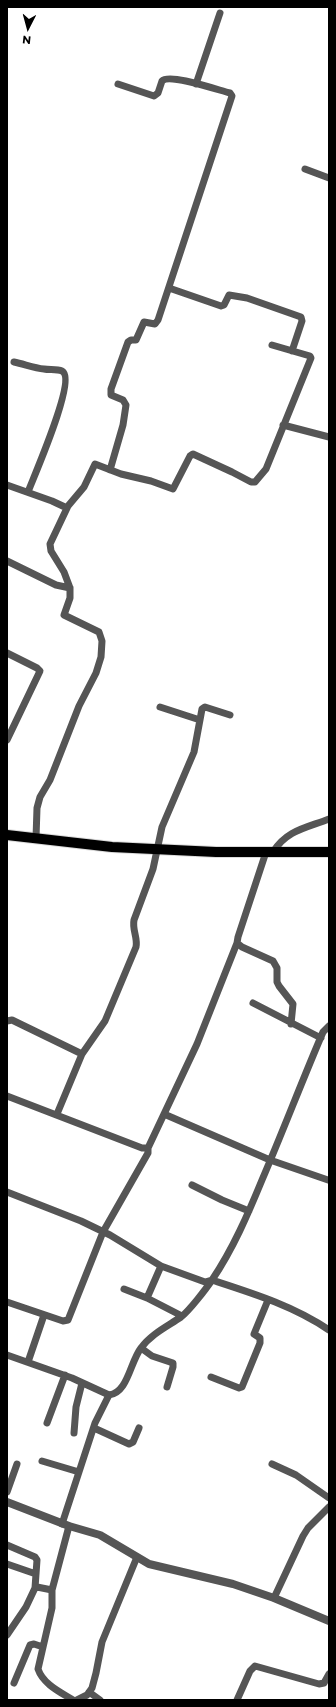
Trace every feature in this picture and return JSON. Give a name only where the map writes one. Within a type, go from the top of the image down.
[{"type":"main road","points":[[7,834],[112,847],[157,850],[216,852],[329,852]]},
{"type":"street","points":[[196,84],[220,13]]},
{"type":"street","points":[[110,470],[123,425],[126,405],[123,400],[111,395],[111,389],[128,342],[131,340],[136,340],[144,322],[153,324],[156,322],[169,288],[232,98],[230,94],[196,84],[165,78],[162,81],[157,95],[154,96],[118,84]]},
{"type":"street","points":[[305,169],[329,178]]},
{"type":"street","points":[[169,288],[221,306],[224,305],[229,295],[247,298],[301,317],[302,321],[292,351]]},
{"type":"street","points":[[36,838],[37,808],[40,797],[50,780],[79,706],[96,673],[101,657],[102,641],[99,632],[64,615],[70,598],[70,588],[64,572],[50,547],[51,541],[66,508],[84,487],[93,465],[97,464],[110,470],[173,489],[190,456],[193,454],[253,483],[264,473],[311,358],[310,356],[272,345]]},
{"type":"street","points":[[14,362],[36,368],[60,371],[64,373],[66,377],[65,391],[59,412],[28,492]]},
{"type":"street","points":[[283,425],[329,437]]},
{"type":"street","points":[[7,485],[52,501],[66,508]]},
{"type":"street","points":[[7,561],[56,585],[70,588]]},
{"type":"street","points":[[7,653],[40,671],[7,740]]},
{"type":"street","points":[[160,707],[200,720]]},
{"type":"street","points":[[57,1114],[82,1054],[105,1021],[136,947],[137,942],[133,925],[134,920],[153,869],[162,827],[194,752],[203,707],[230,715]]},
{"type":"street","points":[[7,1302],[63,1321],[68,1320],[103,1232],[148,1153],[148,1148],[197,1044],[237,943],[269,852],[284,837],[329,819]]},
{"type":"street","points":[[237,943],[273,961],[276,964],[278,982],[293,1004],[291,1024]]},
{"type":"street","points":[[252,1003],[320,1038]]},
{"type":"street","points":[[7,1021],[12,1020],[82,1054]]},
{"type":"street","points":[[7,1355],[65,1375],[109,1395],[115,1395],[123,1386],[134,1358],[145,1342],[182,1316],[212,1280],[249,1211],[320,1038],[329,1026]]},
{"type":"street","points":[[7,1096],[142,1148],[148,1148]]},
{"type":"street","points":[[164,1114],[270,1160],[328,1180]]},
{"type":"street","points":[[192,1184],[217,1198],[249,1211]]},
{"type":"street","points":[[7,1192],[68,1216],[103,1232],[161,1266],[204,1282],[212,1280],[268,1300],[307,1316],[329,1330]]},
{"type":"street","points":[[147,1298],[161,1266]]},
{"type":"street","points":[[124,1289],[147,1298],[182,1316]]},
{"type":"street","points":[[211,1377],[239,1388],[242,1387],[260,1343],[260,1338],[254,1334],[268,1300]]},
{"type":"street","points":[[28,1362],[44,1315]]},
{"type":"street","points":[[141,1348],[152,1356],[174,1365],[167,1387]]},
{"type":"street","points":[[47,1423],[65,1375]]},
{"type":"street","points":[[74,1433],[76,1407],[82,1382]]},
{"type":"street","points":[[73,1700],[55,1689],[43,1678],[39,1672],[38,1666],[52,1608],[52,1590],[79,1472],[94,1428],[109,1395]]},
{"type":"street","points":[[94,1428],[129,1444],[133,1442],[139,1428]]},
{"type":"street","points":[[42,1461],[79,1472]]},
{"type":"street","points":[[7,1492],[17,1464]]},
{"type":"street","points":[[272,1464],[296,1475],[329,1498]]},
{"type":"street","points":[[7,1502],[66,1525],[100,1535],[149,1564],[233,1584],[274,1598],[329,1621]]},
{"type":"street","points":[[274,1598],[303,1536],[308,1528],[329,1508]]},
{"type":"street","points":[[7,1545],[35,1557],[36,1560],[35,1588],[26,1608],[7,1635]]},
{"type":"street","points":[[77,1700],[90,1692],[96,1673],[102,1642],[137,1558]]},
{"type":"street","points":[[7,1564],[36,1574]]},
{"type":"street","points":[[35,1588],[40,1587],[52,1590]]},
{"type":"street","points":[[14,1683],[30,1646],[34,1644],[43,1647]]},
{"type":"street","points":[[237,1700],[250,1671],[255,1666],[319,1684],[324,1683],[329,1674]]},
{"type":"street","points":[[90,1692],[100,1700]]}]
